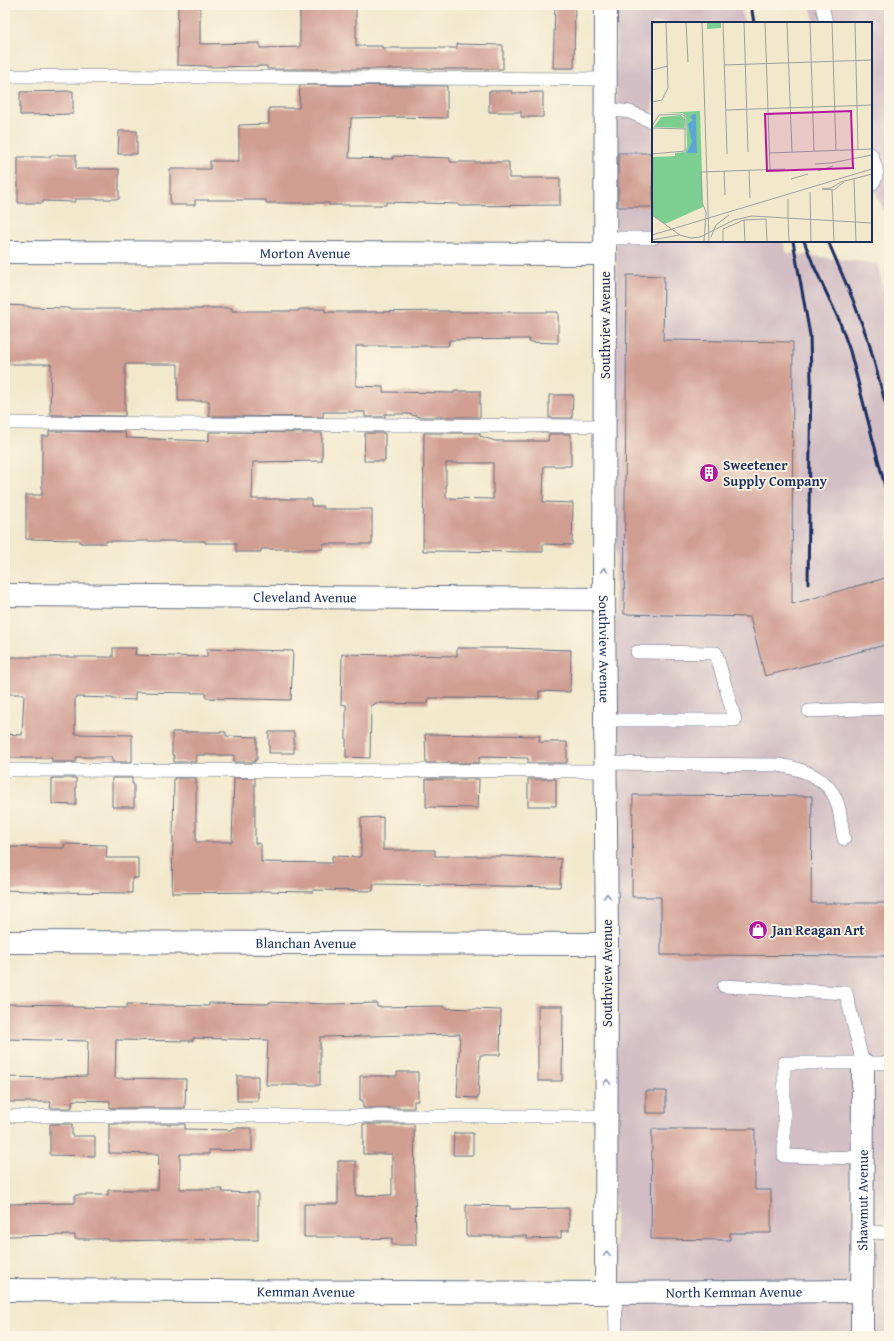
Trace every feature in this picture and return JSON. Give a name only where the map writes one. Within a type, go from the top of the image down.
[{"type":"street","name":"Southview Avenue","points":[[606,5],[604,599],[607,1116],[611,1293]]},
{"type":"street","name":"Morton Avenue","points":[[5,252],[605,246]]},
{"type":"street","name":"Cleveland Avenue","points":[[5,595],[604,599]]},
{"type":"street","name":"Blanchan Avenue","points":[[5,942],[607,944]]},
{"type":"street","name":"Shawmut Avenue","points":[[862,1336],[863,1064]]},
{"type":"street","name":"Kemman Avenue","points":[[5,1290],[611,1293]]},
{"type":"street","name":"North Kemman Avenue","points":[[611,1293],[862,1291]]},
{"type":"lane","points":[[822,5],[826,22]]},
{"type":"lane","points":[[5,76],[606,79]]},
{"type":"lane","points":[[606,109],[630,112],[652,122]]},
{"type":"lane","points":[[872,156],[878,170],[875,181],[872,184]]},
{"type":"lane","points":[[605,246],[652,238]]},
{"type":"lane","points":[[5,423],[605,426]]},
{"type":"lane","points":[[605,720],[735,720],[716,653],[637,652]]},
{"type":"lane","points":[[809,711],[889,708]]},
{"type":"lane","points":[[5,770],[779,765],[795,768],[814,775],[827,786],[837,801],[844,839]]},
{"type":"lane","points":[[724,986],[846,992],[863,1064]]},
{"type":"lane","points":[[862,1158],[784,1156],[784,1063],[889,1063]]},
{"type":"lane","points":[[5,1116],[607,1116]]},
{"type":"lane","points":[[862,1232],[889,1233]]},
{"type":"lane","points":[[611,1293],[616,1336]]},
{"type":"shaded area","points":[[616,5],[741,5],[744,22],[652,22],[652,242],[783,242],[787,253],[877,264],[889,310],[889,1336],[615,1336]]},
{"type":"shaded area","points":[[810,5],[889,5],[889,221],[872,185],[872,22],[815,22]]},
{"type":"building","points":[[178,5],[200,5],[200,44],[260,43],[260,48],[300,47],[300,5],[356,5],[356,46],[382,46],[382,48],[457,48],[457,44],[503,45],[503,69],[267,69],[267,66],[207,67],[177,65]]},
{"type":"building","points":[[555,5],[575,5],[574,68],[553,68]]},
{"type":"building","points":[[300,85],[447,86],[447,118],[351,118],[349,158],[393,159],[393,156],[450,158],[450,162],[509,162],[509,178],[560,178],[560,205],[459,206],[459,204],[386,202],[386,205],[329,205],[329,203],[266,203],[266,200],[195,200],[195,205],[170,205],[170,169],[210,169],[210,161],[239,161],[239,125],[269,124],[269,108],[299,108]]},
{"type":"building","points":[[73,91],[73,114],[20,115],[20,92]]},
{"type":"building","points":[[489,91],[512,91],[512,93],[543,92],[543,117],[521,117],[521,112],[489,112]]},
{"type":"building","points":[[119,131],[137,131],[137,154],[118,154]]},
{"type":"building","points":[[618,153],[652,153],[652,207],[618,207]]},
{"type":"building","points":[[51,155],[76,155],[76,169],[119,169],[119,199],[75,199],[75,202],[43,201],[43,203],[18,203],[18,157],[51,157]]},
{"type":"building","name":"Sweetener Supply Company","points":[[627,275],[664,276],[663,340],[793,342],[792,604],[889,577],[889,644],[765,676],[750,617],[624,614]]},
{"type":"building","points":[[5,305],[68,309],[232,308],[232,311],[299,311],[299,309],[325,309],[325,312],[558,312],[558,343],[529,342],[529,339],[449,340],[448,346],[356,346],[356,386],[383,387],[383,392],[454,393],[454,391],[480,391],[480,417],[420,417],[408,414],[385,414],[385,417],[365,417],[365,412],[323,412],[323,417],[209,416],[209,401],[178,401],[178,364],[125,364],[125,416],[50,415],[51,364],[5,364]]},
{"type":"building","points":[[549,395],[573,395],[572,418],[549,418]]},
{"type":"building","points":[[49,431],[125,432],[126,438],[209,441],[209,432],[322,433],[322,461],[253,462],[252,499],[311,499],[311,506],[323,506],[323,509],[372,509],[372,544],[323,544],[323,549],[261,549],[261,552],[236,552],[236,543],[205,543],[205,541],[106,541],[106,543],[80,543],[80,540],[26,539],[26,495],[42,495],[42,436],[49,436]]},
{"type":"building","points":[[365,433],[385,433],[385,461],[364,461]]},
{"type":"building","points":[[424,433],[480,433],[480,436],[495,441],[548,441],[549,434],[571,434],[571,466],[544,466],[543,502],[573,503],[572,545],[543,544],[543,552],[423,551]],"holes":[[[446,463],[493,463],[493,499],[446,498]]]},
{"type":"building","points":[[113,648],[136,648],[135,655],[207,657],[207,649],[293,651],[291,700],[206,698],[206,693],[135,692],[135,700],[75,697],[75,734],[132,735],[132,762],[112,762],[112,757],[76,757],[76,762],[52,762],[52,758],[5,758],[5,734],[22,735],[24,694],[5,694],[5,657],[113,657]]},
{"type":"building","points":[[457,648],[571,650],[570,692],[539,691],[539,699],[429,698],[428,704],[375,703],[374,705],[371,705],[370,758],[346,757],[346,705],[341,704],[342,654],[457,656]]},
{"type":"building","points":[[172,732],[226,732],[226,736],[257,737],[257,760],[255,760],[255,762],[234,762],[234,755],[196,755],[196,762],[174,762],[174,755],[172,755]]},
{"type":"building","points":[[269,732],[294,732],[294,753],[269,753]]},
{"type":"building","points":[[425,734],[540,736],[539,742],[567,742],[567,763],[528,763],[528,758],[481,757],[479,758],[479,763],[426,763]]},
{"type":"building","points":[[52,778],[76,778],[76,805],[52,804]]},
{"type":"building","points":[[112,778],[132,778],[132,784],[134,784],[134,807],[112,807]]},
{"type":"building","points":[[174,778],[196,778],[196,842],[232,842],[234,778],[255,778],[255,843],[261,844],[261,862],[332,863],[332,856],[361,857],[361,818],[383,817],[383,850],[435,850],[435,856],[502,856],[561,859],[560,887],[373,884],[373,891],[313,890],[313,892],[261,891],[172,893]]},
{"type":"building","points":[[426,779],[479,779],[478,808],[426,807]]},
{"type":"building","points":[[528,779],[556,779],[556,806],[528,806]]},
{"type":"building","points":[[633,795],[812,796],[811,903],[889,903],[889,956],[661,955],[661,897],[632,897]]},
{"type":"building","points":[[64,844],[107,845],[106,858],[138,858],[138,878],[132,878],[132,893],[5,890],[5,847],[64,848]]},
{"type":"building","points":[[269,1002],[328,1004],[377,1003],[377,1007],[444,1006],[444,1008],[501,1010],[500,1055],[480,1055],[478,1098],[457,1097],[460,1034],[320,1037],[320,1085],[266,1085],[268,1040],[193,1038],[193,1041],[116,1040],[115,1078],[186,1079],[185,1108],[110,1108],[110,1101],[75,1100],[72,1101],[72,1108],[50,1108],[51,1102],[6,1102],[6,1077],[54,1078],[87,1076],[88,1041],[5,1039],[5,1004],[127,1008],[127,1004],[209,1006],[209,1003],[269,1004]]},
{"type":"building","points":[[538,1006],[563,1006],[562,1081],[538,1081]]},
{"type":"building","points":[[397,1072],[418,1072],[418,1101],[414,1101],[414,1108],[363,1108],[363,1100],[360,1100],[360,1076],[397,1076]]},
{"type":"building","points":[[237,1076],[258,1076],[258,1101],[237,1101]]},
{"type":"building","points":[[646,1091],[666,1091],[666,1113],[646,1113]]},
{"type":"building","points":[[50,1124],[72,1124],[72,1136],[95,1136],[95,1156],[50,1155]]},
{"type":"building","points":[[109,1124],[185,1124],[185,1129],[232,1130],[232,1128],[252,1128],[252,1151],[209,1150],[209,1154],[180,1154],[180,1189],[223,1189],[222,1192],[258,1193],[258,1240],[108,1241],[108,1239],[75,1239],[75,1235],[5,1236],[5,1204],[75,1203],[75,1195],[108,1195],[108,1190],[158,1190],[159,1154],[109,1153]]},
{"type":"building","points":[[363,1124],[414,1124],[416,1245],[392,1245],[392,1238],[361,1239],[361,1237],[304,1237],[304,1204],[338,1204],[338,1161],[356,1161],[356,1196],[392,1195],[392,1154],[363,1154]]},
{"type":"building","points":[[652,1129],[755,1129],[755,1190],[771,1190],[771,1233],[730,1233],[730,1240],[651,1239]]},
{"type":"building","points":[[454,1133],[473,1133],[473,1155],[453,1155]]},
{"type":"building","points":[[466,1205],[510,1206],[510,1209],[569,1208],[569,1231],[561,1231],[561,1238],[527,1239],[527,1236],[466,1236]]},
{"type":"railway","points":[[751,5],[754,22]]},
{"type":"railway","points":[[793,242],[810,335],[811,380],[808,583]]},
{"type":"railway","points":[[804,242],[839,320],[850,351],[889,502]]},
{"type":"railway","points":[[828,242],[869,343],[889,416]]},
{"type":"place","name":"Sweetener Supply Company","points":[[709,473]]},
{"type":"place","name":"Jan Reagan Art","points":[[758,930]]}]
